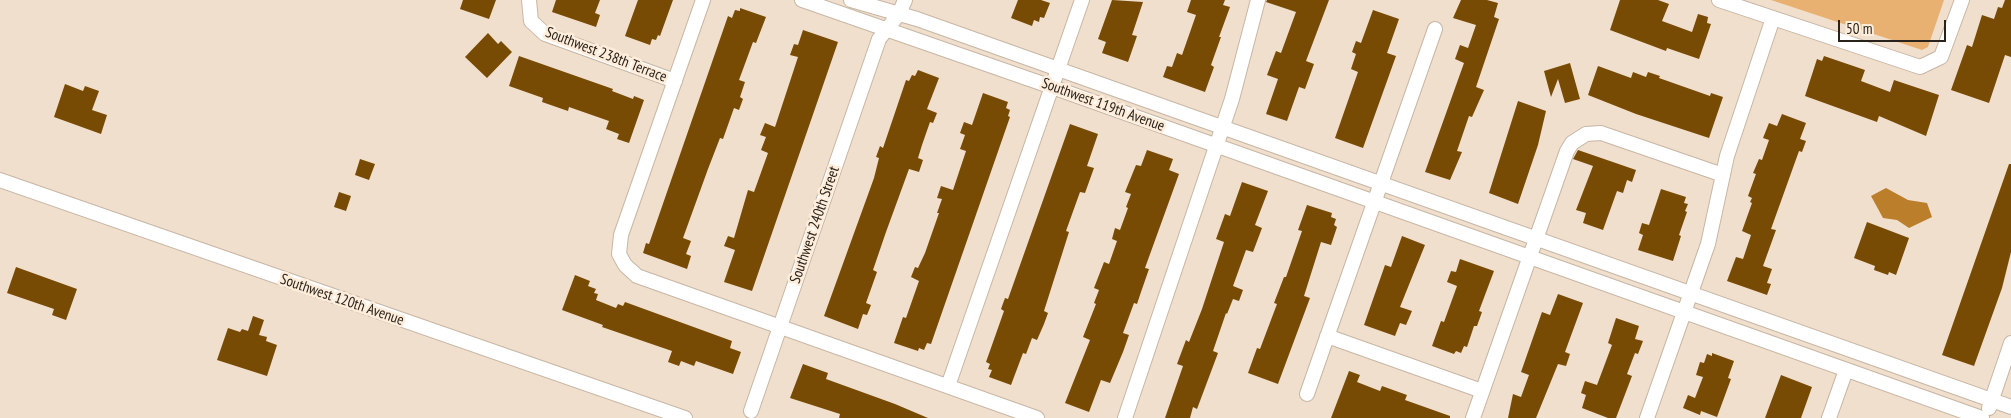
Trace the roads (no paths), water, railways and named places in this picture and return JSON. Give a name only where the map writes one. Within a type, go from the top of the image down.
[{"type":"street","name":"Southwest 238th Terrace","points":[[529,0],[531,21],[545,34],[675,81]]},
{"type":"street","points":[[703,0],[621,235],[619,245],[622,260],[629,270],[637,276],[1038,418]]},
{"type":"street","name":"Southwest 119th Avenue","points":[[802,0],[881,31],[1052,87],[1984,418]]},
{"type":"street","points":[[851,0],[877,4],[899,14],[2011,408]]},
{"type":"street","name":"Southwest 240th Street","points":[[881,31],[899,14],[905,0]]},
{"type":"street","points":[[948,386],[1082,0]]},
{"type":"street","points":[[1125,418],[1235,89],[1258,0]]},
{"type":"street","points":[[1719,0],[1920,67],[1941,57],[1962,0]]},
{"type":"street","name":"Southwest 240th Street","points":[[751,411],[881,31],[877,4]]},
{"type":"street","points":[[1647,418],[1692,294],[1713,228],[1733,136],[1773,18]]},
{"type":"street","points":[[1307,394],[1376,202],[1435,29]]},
{"type":"street","points":[[1473,418],[1567,151],[1572,143],[1586,134],[1596,132],[1606,134],[1723,176]]},
{"type":"street","name":"Southwest 120th Avenue","points":[[0,180],[685,418]]},
{"type":"street","points":[[1328,336],[1482,391]]},
{"type":"street","points":[[1984,418],[1992,401],[2011,343]]},
{"type":"street","points":[[1829,418],[1846,370]]}]
